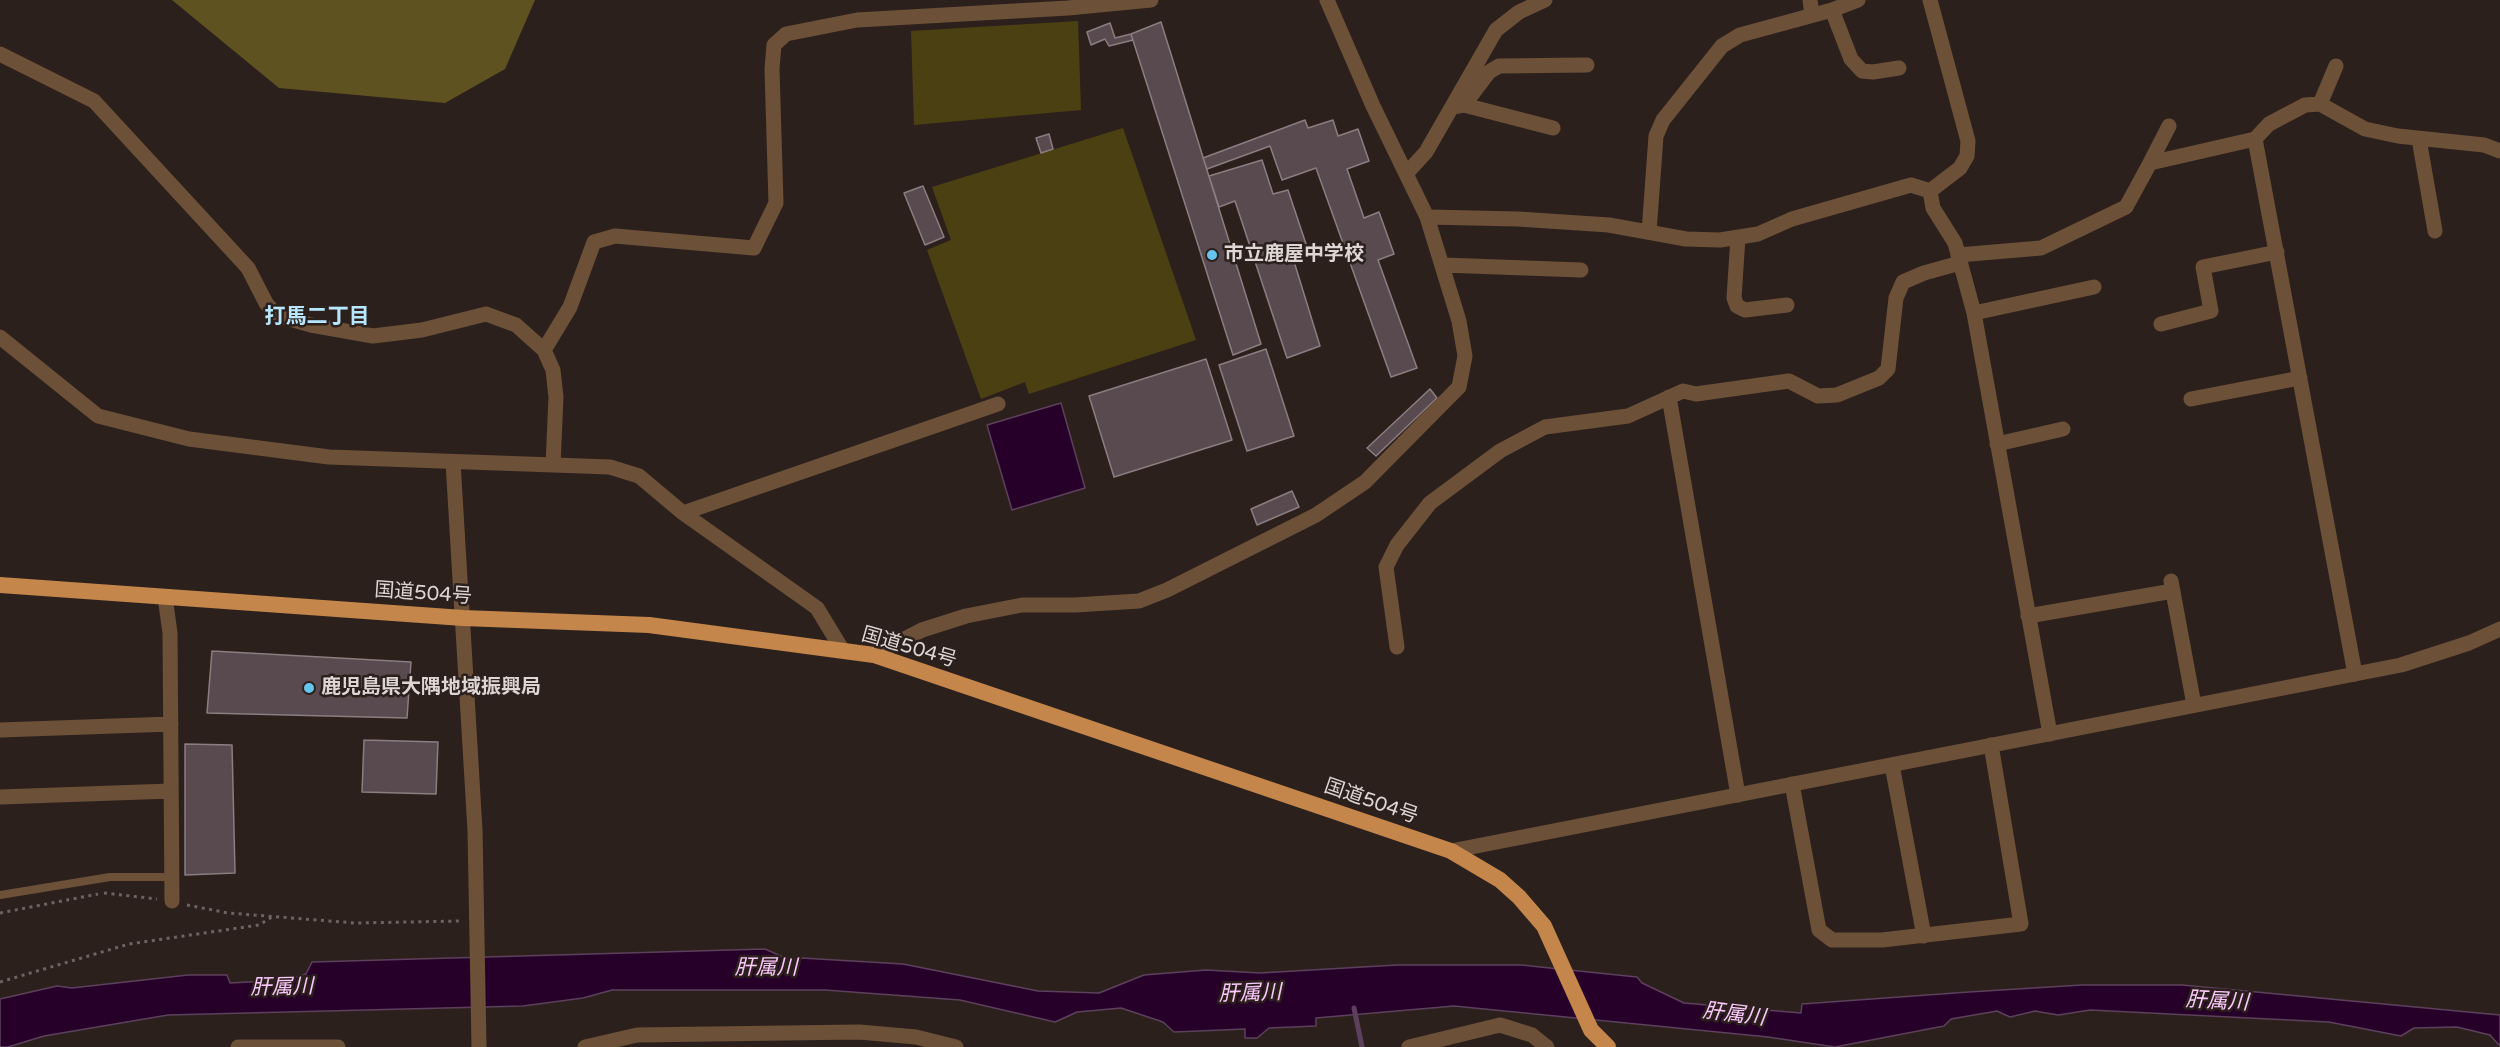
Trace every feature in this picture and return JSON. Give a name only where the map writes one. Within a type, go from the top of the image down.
[{"type":"highway","name":"国道504号","points":[[0,585],[463,618],[649,625],[874,655],[1451,851],[1500,880],[1519,897],[1544,926],[1591,1030],[1608,1047]]},
{"type":"street","points":[[544,350],[570,306],[594,242],[615,236],[754,248],[776,203],[772,69],[774,45],[786,34],[857,20],[1068,8],[1151,0]]},
{"type":"street","points":[[874,655],[922,630],[966,615],[1022,605],[1075,605],[1139,601],[1167,590],[1316,515],[1365,482],[1459,387],[1466,356],[1459,321],[1427,217],[1372,106],[1327,0]]},
{"type":"street","points":[[1406,174],[1426,152],[1458,106],[1496,30],[1520,12],[1545,0]]},
{"type":"street","points":[[1649,232],[1656,136],[1663,120],[1722,46],[1740,35],[1811,8],[1832,10],[1858,0]]},
{"type":"street","points":[[1930,0],[1968,141],[1967,156],[1960,168],[1930,191]]},
{"type":"street","points":[[1832,10],[1851,59],[1862,71],[1873,72],[1899,68]]},
{"type":"street","points":[[0,54],[94,101],[248,268],[266,303],[276,315],[311,325],[373,336],[422,330],[486,314],[516,325],[544,350],[553,370],[556,397],[553,465]]},
{"type":"street","points":[[1458,106],[1490,72],[1499,66],[1587,66]]},
{"type":"street","points":[[2320,104],[2336,66]]},
{"type":"street","points":[[2150,163],[2255,139],[2269,124],[2305,105],[2320,104],[2365,129],[2419,139],[2484,145],[2500,151]]},
{"type":"street","points":[[1458,106],[1553,128]]},
{"type":"street","points":[[1397,646],[1386,567],[1397,545],[1430,503],[1500,451],[1545,427],[1628,416],[1683,391],[1696,393],[1789,381],[1818,396],[1837,395],[1878,378],[1888,369],[1896,298],[1903,282],[1959,259],[2042,249],[2126,207],[2169,126]]},
{"type":"street","points":[[2255,139],[2355,674]]},
{"type":"street","points":[[2419,139],[2435,231]]},
{"type":"street","points":[[1427,217],[1518,219],[1609,225],[1686,239],[1720,240],[1758,234],[1792,219],[1846,201],[1911,185],[1930,191]]},
{"type":"street","points":[[1930,191],[1933,208],[1955,243],[1974,313],[2050,734]]},
{"type":"street","points":[[1737,237],[1734,298],[1737,306],[1745,310],[1786,304]]},
{"type":"street","points":[[2161,324],[2211,311],[2203,267],[2277,252]]},
{"type":"street","points":[[1443,265],[1581,270]]},
{"type":"street","points":[[1974,313],[2094,287]]},
{"type":"street","points":[[0,337],[98,416],[189,439],[329,457],[610,467],[639,476],[683,513],[817,608],[843,651]]},
{"type":"street","points":[[2191,399],[2300,378]]},
{"type":"street","points":[[1670,397],[1738,795]]},
{"type":"street","points":[[683,513],[998,404]]},
{"type":"street","points":[[1996,444],[2063,429]]},
{"type":"street","points":[[453,462],[476,830],[475,926],[478,1047]]},
{"type":"street","points":[[2028,616],[2172,586],[2194,705]]},
{"type":"street","points":[[165,597],[170,633],[172,901]]},
{"type":"street","points":[[1451,851],[2401,665],[2469,643],[2500,629]]},
{"type":"street","points":[[0,730],[171,724]]},
{"type":"street","points":[[1792,784],[1819,930],[1832,940],[1882,940],[2021,924],[1991,745]]},
{"type":"street","points":[[1892,765],[1924,936]]},
{"type":"street","points":[[0,797],[171,791]]},
{"type":"street","points":[[1409,1047],[1500,1025],[1532,1035],[1547,1047]]},
{"type":"street","points":[[585,1047],[637,1035],[859,1032],[956,1047]]},
{"type":"street","points":[[238,1047],[338,1047]]},
{"type":"lane","points":[[0,896],[110,877],[171,877]]},
{"type":"path","points":[[0,913],[106,892],[172,901],[228,913],[355,922],[475,926]]},
{"type":"path","points":[[0,982],[129,944],[259,925],[273,916]]},
{"type":"shaded area","points":[[172,0],[535,0],[505,69],[445,103],[279,88]]},
{"type":"shaded area","points":[[1078,21],[1081,110],[914,125],[911,31]]},
{"type":"shaded area","points":[[1123,128],[1196,340],[1029,394],[1025,382],[981,399],[927,250],[951,240],[932,187]]},
{"type":"water","points":[[1061,403],[1085,488],[1012,510],[987,425]]},
{"type":"water","name":"肝属川","points":[[765,949],[792,961],[801,958],[903,964],[1038,991],[1099,993],[1144,975],[1206,970],[1260,973],[1397,965],[1521,965],[1637,977],[1642,983],[1684,1003],[1801,1013],[1802,1004],[2082,985],[2182,985],[2500,1015],[2500,1046],[2490,1035],[2457,1027],[2414,1028],[2401,1036],[2329,1022],[2090,1010],[2058,1015],[2035,1011],[2010,1017],[1997,1011],[1951,1019],[1944,1026],[1835,1047],[1768,1037],[1454,1006],[1316,1018],[1316,1026],[1269,1028],[1257,1038],[1245,1038],[1245,1029],[1174,1032],[1163,1022],[1121,1008],[1077,1012],[1055,1022],[960,1000],[825,990],[612,990],[583,998],[523,1006],[168,1015],[44,1036],[8,1047],[0,1047],[0,999],[57,986],[72,988],[188,975],[227,975],[230,983],[286,980],[306,974],[312,962]]},
{"type":"building","points":[[1161,22],[1261,344],[1233,355],[1131,34]]},
{"type":"building","points":[[1110,23],[1115,38],[1131,34],[1133,40],[1109,46],[1105,39],[1091,45],[1087,32]]},
{"type":"building","points":[[1305,120],[1308,128],[1333,120],[1338,136],[1358,129],[1369,161],[1347,169],[1364,218],[1379,212],[1394,254],[1378,260],[1417,368],[1391,377],[1316,168],[1282,180],[1270,146],[1207,169],[1203,158]]},
{"type":"building","points":[[1049,134],[1053,149],[1041,153],[1036,138]]},
{"type":"building","points":[[1262,160],[1273,194],[1288,190],[1308,250],[1292,255],[1320,346],[1287,358],[1235,201],[1219,207],[1209,176]]},
{"type":"building","points":[[923,186],[944,237],[925,245],[904,193]]},
{"type":"building","points":[[1266,349],[1294,436],[1247,451],[1219,365]]},
{"type":"building","points":[[1206,359],[1232,440],[1114,477],[1089,396]]},
{"type":"building","points":[[1430,389],[1437,398],[1376,456],[1367,448]]},
{"type":"building","points":[[1292,491],[1299,507],[1257,525],[1251,509]]},
{"type":"building","name":"鹿児島県大隅地域振興局","points":[[212,651],[411,662],[407,718],[207,713]]},
{"type":"building","points":[[364,740],[438,742],[436,794],[362,792]]},
{"type":"building","points":[[185,744],[232,745],[235,873],[185,875]]},
{"type":"waterway","points":[[1354,1008],[1362,1047]]},
{"type":"place","name":"市立鹿屋中学校","points":[[1212,255]]},
{"type":"place","name":"鹿児島県大隅地域振興局","points":[[309,688]]},
{"type":"district","name":"打馬二丁目","points":[[317,317]]}]
